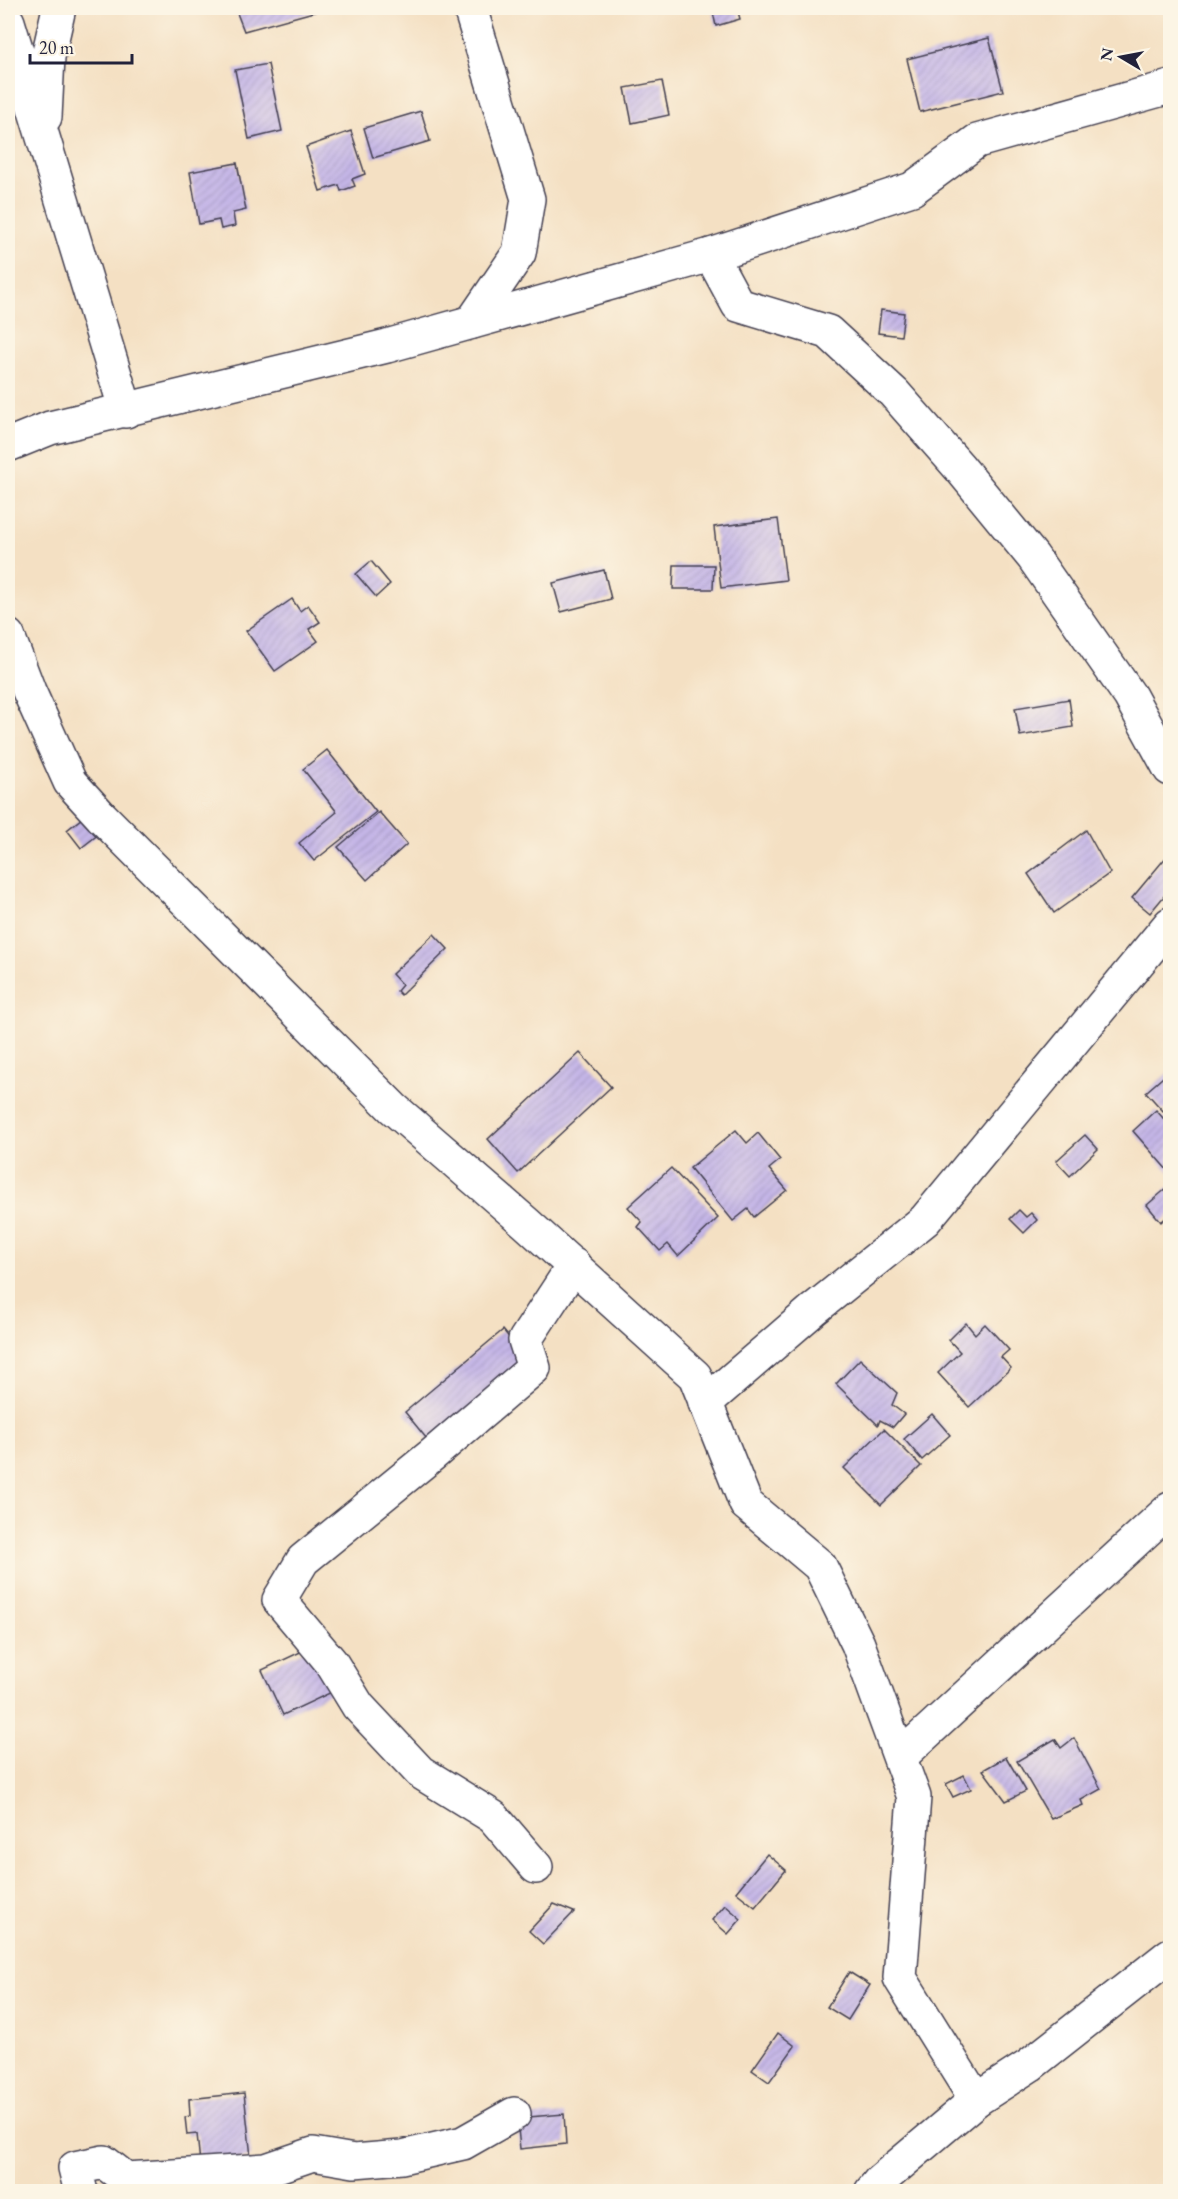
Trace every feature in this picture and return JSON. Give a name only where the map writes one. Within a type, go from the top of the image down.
[{"type":"street","points":[[44,140],[48,57],[59,8]]},
{"type":"street","points":[[470,8],[528,199],[519,253],[472,322]]},
{"type":"street","points":[[8,21],[126,411]]},
{"type":"street","points":[[8,445],[50,429],[387,346],[711,255],[912,189],[977,141],[1170,87]]},
{"type":"street","points":[[711,255],[738,305],[828,332],[894,393],[960,468],[1032,557],[1130,696],[1170,769]]},
{"type":"street","points":[[8,636],[29,691],[70,782],[93,808],[393,1108],[574,1265],[695,1376],[747,1504],[820,1566],[858,1644],[914,1797],[900,1978],[976,2100]]},
{"type":"street","points":[[705,1403],[813,1310],[925,1220],[1170,924]]},
{"type":"street","points":[[536,1867],[493,1817],[420,1772],[358,1706],[331,1662],[279,1600],[303,1560],[534,1368],[525,1340],[574,1265]]},
{"type":"street","points":[[900,1757],[1170,1509]]},
{"type":"street","points":[[871,2192],[880,2181],[976,2100],[1030,2065],[1170,1955]]},
{"type":"street","points":[[81,2192],[75,2168],[105,2162],[126,2179],[266,2170],[313,2154],[354,2161],[402,2157],[463,2143],[514,2114]]},
{"type":"building","points":[[235,8],[328,8],[244,31]]},
{"type":"building","points":[[712,8],[737,8],[740,19],[716,26]]},
{"type":"building","points":[[989,38],[1003,91],[920,112],[907,59]]},
{"type":"building","points":[[268,64],[282,131],[249,139],[235,70]]},
{"type":"building","points":[[662,81],[669,115],[632,123],[625,88]]},
{"type":"building","points":[[421,111],[430,141],[373,158],[364,128]]},
{"type":"building","points":[[351,131],[365,174],[352,179],[355,186],[341,191],[339,185],[320,191],[306,147]]},
{"type":"building","points":[[237,163],[246,210],[233,213],[235,226],[221,229],[219,220],[199,224],[190,172]]},
{"type":"building","points":[[881,310],[904,313],[901,336],[878,333]]},
{"type":"building","points":[[778,519],[786,580],[721,588],[714,527]]},
{"type":"building","points":[[371,561],[390,584],[376,597],[356,574]]},
{"type":"building","points":[[674,565],[714,565],[713,589],[673,589]]},
{"type":"building","points":[[604,570],[611,599],[561,612],[553,583]]},
{"type":"building","points":[[292,599],[300,611],[308,605],[320,622],[309,629],[318,641],[275,671],[246,631]]},
{"type":"building","points":[[1069,699],[1073,727],[1020,736],[1015,708]]},
{"type":"building","points":[[327,750],[376,812],[314,861],[299,843],[337,812],[303,769]]},
{"type":"building","points":[[91,811],[104,830],[81,848],[67,830]]},
{"type":"building","points":[[379,812],[407,844],[367,880],[338,847]]},
{"type":"building","points":[[1086,830],[1110,873],[1054,913],[1028,874]]},
{"type":"building","points":[[1167,856],[1170,859],[1170,889],[1150,913],[1132,898]]},
{"type":"building","points":[[434,934],[448,949],[401,995],[397,991],[402,985],[392,974]]},
{"type":"building","points":[[580,1053],[611,1087],[518,1173],[488,1139]]},
{"type":"building","points":[[1170,1071],[1170,1104],[1163,1111],[1146,1092]]},
{"type":"building","points":[[1156,1110],[1170,1126],[1169,1172],[1133,1131]]},
{"type":"building","points":[[736,1130],[747,1143],[758,1133],[780,1160],[769,1169],[787,1190],[754,1217],[748,1209],[733,1221],[690,1168]]},
{"type":"building","points":[[1085,1135],[1098,1149],[1070,1176],[1056,1161]]},
{"type":"building","points":[[671,1168],[718,1218],[678,1256],[668,1244],[660,1251],[638,1227],[642,1222],[628,1207]]},
{"type":"building","points":[[1168,1187],[1170,1214],[1161,1222],[1147,1205]]},
{"type":"building","points":[[1019,1210],[1026,1217],[1031,1213],[1037,1220],[1024,1233],[1010,1219]]},
{"type":"building","points":[[966,1323],[975,1334],[985,1324],[1009,1350],[1001,1357],[1011,1368],[969,1407],[938,1373],[960,1352],[949,1340]]},
{"type":"building","points":[[503,1330],[529,1362],[431,1444],[405,1412]]},
{"type":"building","points":[[860,1359],[897,1393],[892,1405],[904,1414],[893,1427],[880,1420],[878,1425],[836,1384]]},
{"type":"building","points":[[932,1414],[950,1435],[922,1460],[904,1439]]},
{"type":"building","points":[[884,1429],[921,1466],[881,1505],[844,1468]]},
{"type":"building","points":[[311,1647],[332,1692],[283,1715],[262,1670]]},
{"type":"building","points":[[1074,1738],[1101,1789],[1081,1800],[1083,1805],[1051,1819],[1017,1761],[1055,1739],[1061,1748]]},
{"type":"building","points":[[1006,1757],[1026,1791],[1006,1801],[983,1770]]},
{"type":"building","points":[[964,1775],[971,1789],[953,1797],[946,1784]]},
{"type":"building","points":[[767,1854],[786,1870],[755,1907],[736,1892]]},
{"type":"building","points":[[554,1904],[574,1912],[543,1944],[529,1931]]},
{"type":"building","points":[[725,1905],[741,1919],[728,1934],[712,1920]]},
{"type":"building","points":[[849,1972],[870,1985],[848,2020],[827,2007]]},
{"type":"building","points":[[778,2033],[795,2046],[769,2082],[752,2070]]},
{"type":"building","points":[[244,2093],[251,2157],[200,2163],[197,2134],[187,2135],[185,2117],[190,2116],[189,2099]]},
{"type":"building","points":[[564,2114],[566,2144],[520,2149],[517,2118]]}]
